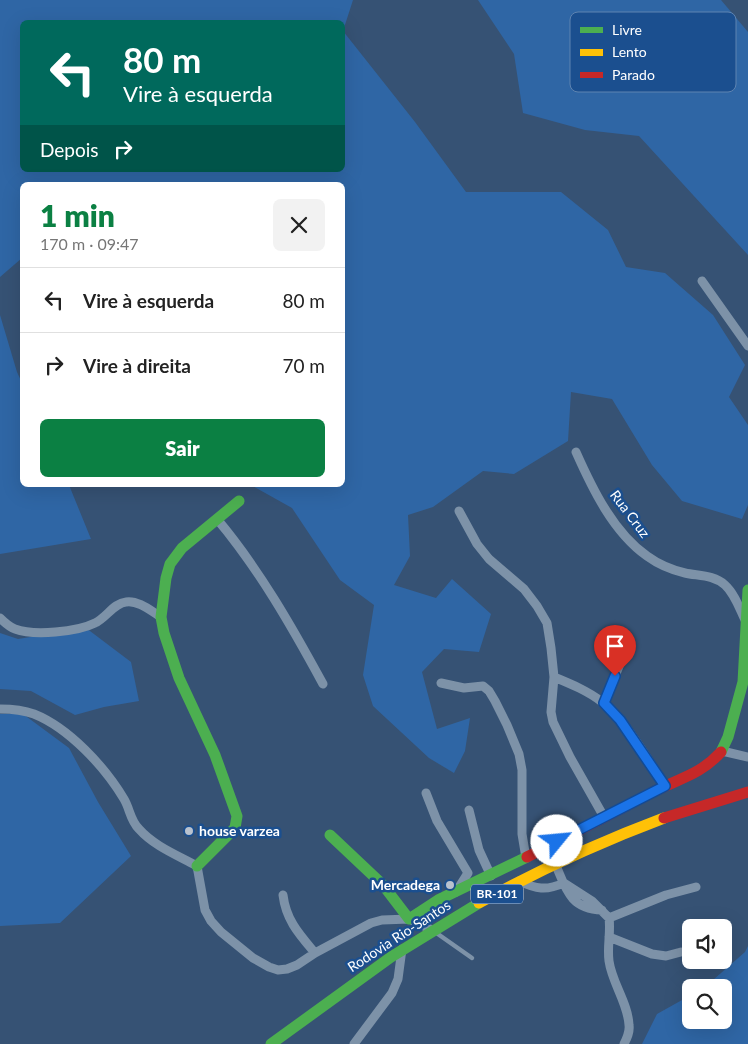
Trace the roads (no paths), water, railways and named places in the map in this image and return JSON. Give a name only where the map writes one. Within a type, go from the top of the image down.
[{"type":"main road","points":[[197,866],[235,828],[237,816],[215,755],[179,678],[164,633],[161,616],[166,578],[174,556],[239,501]]},
{"type":"main road","points":[[330,835],[383,885],[409,918],[438,900],[487,878],[665,786],[704,769],[722,751],[735,714],[743,682],[748,590]]},
{"type":"main road","name":"Rodovia Rio-Santos","points":[[271,1044],[402,949],[432,930],[519,882],[555,863],[665,818],[748,792]]},
{"type":"street","points":[[702,281],[748,346]]},
{"type":"street","name":"Rua Cruz","points":[[576,452],[588,479],[614,520],[632,543],[647,556],[663,565],[684,573],[715,579],[725,584],[732,592],[747,624]]},
{"type":"street","points":[[459,511],[477,544],[489,559],[524,589],[547,623],[554,677],[551,712],[553,722],[570,757],[604,817]]},
{"type":"street","points":[[217,519],[236,541],[290,624],[322,684]]},
{"type":"street","points":[[0,618],[16,630],[49,632],[76,629],[94,623],[120,603],[126,602],[132,602],[161,616]]},
{"type":"street","points":[[604,703],[626,649]]},
{"type":"street","points":[[554,677],[573,685],[604,703],[620,720],[665,786]]},
{"type":"street","points":[[441,683],[464,688],[483,686],[489,691],[507,725],[519,754],[522,770],[522,834],[526,858]]},
{"type":"street","points":[[0,709],[14,709],[33,714],[50,722],[93,758],[125,801],[130,818],[139,830],[164,848],[197,866],[205,910],[211,921],[221,932],[253,958],[269,967],[278,970],[297,965],[314,953],[371,923],[382,920],[409,918],[432,930]]},
{"type":"street","points":[[722,751],[748,757]]},
{"type":"street","points":[[426,793],[437,821],[468,873],[487,878]]},
{"type":"street","points":[[468,810],[487,878]]},
{"type":"street","points":[[555,863],[564,883],[592,901],[609,918],[609,960],[613,978],[621,996],[629,1024],[624,1044]]},
{"type":"street","points":[[456,892],[468,873]]},
{"type":"street","points":[[519,882],[540,889],[553,888],[564,883]]},
{"type":"street","points":[[609,918],[666,895],[696,887]]},
{"type":"street","points":[[283,895],[284,909],[289,919],[314,953]]},
{"type":"street","points":[[609,937],[652,954],[666,956],[681,952]]},
{"type":"street","points":[[354,1044],[392,993],[398,979],[402,949]]},
{"type":"lane","points":[[432,930],[472,958]]},
{"type":"place","name":"house varzea","points":[[189,831]]},
{"type":"place","name":"Mercadega","points":[[450,885]]}]
